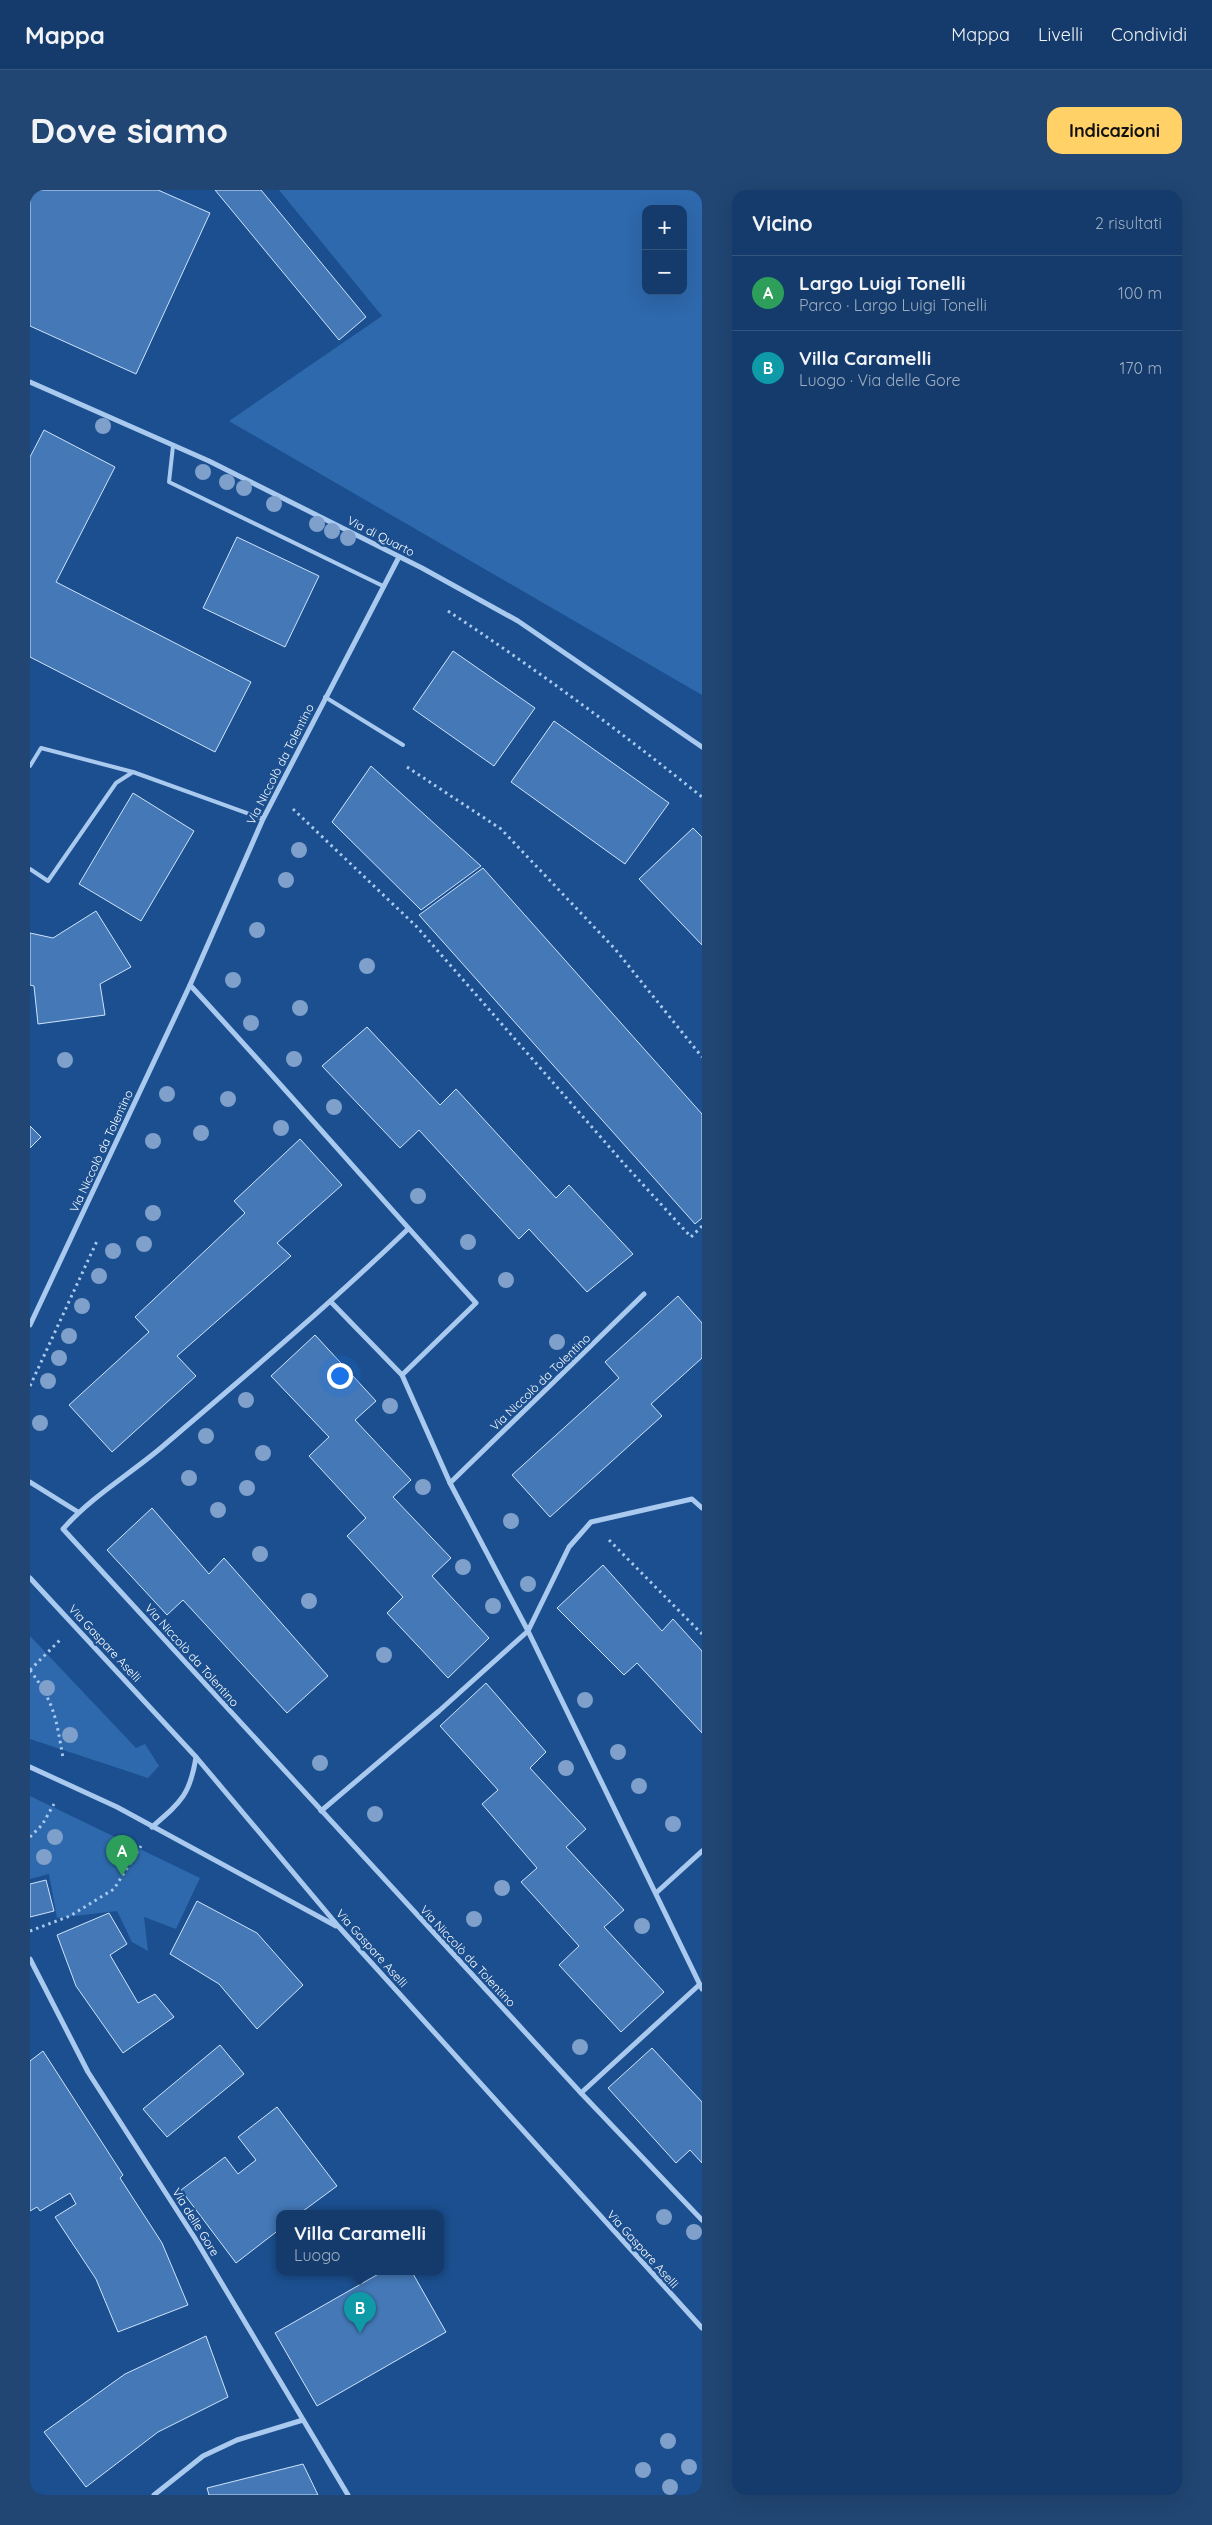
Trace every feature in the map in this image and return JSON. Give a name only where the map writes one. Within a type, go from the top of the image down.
[{"type":"street","name":"Via di Quarto","points":[[30,382],[209,461],[399,557],[518,621],[702,747]]},
{"type":"street","name":"Via Niccolò da Tolentino","points":[[30,1325],[190,985],[263,819],[399,557]]},
{"type":"street","points":[[190,985],[295,1098],[325,1136],[476,1303],[402,1375]]},
{"type":"street","name":"Via Niccolò da Tolentino","points":[[408,1229],[331,1302],[134,1471],[78,1512],[63,1528],[581,2093],[702,2220]]},
{"type":"street","name":"Via Niccolò da Tolentino","points":[[450,1483],[644,1294]]},
{"type":"street","points":[[331,1302],[402,1375],[450,1483],[528,1631],[700,1987],[581,2093]]},
{"type":"street","points":[[30,1482],[78,1512]]},
{"type":"street","points":[[321,1811],[528,1631],[569,1547],[591,1522],[692,1499],[702,1508]]},
{"type":"street","name":"Via Gaspare Aselli","points":[[30,1578],[196,1756],[339,1927],[702,2328]]},
{"type":"street","points":[[152,1827],[187,1793],[192,1782],[196,1756]]},
{"type":"street","points":[[30,1767],[117,1807],[339,1927]]},
{"type":"street","points":[[656,1893],[702,1851]]},
{"type":"street","name":"Via delle Gore","points":[[30,1960],[88,2072],[196,2240],[348,2495]]},
{"type":"street","points":[[154,2495],[203,2456],[237,2440],[303,2420]]},
{"type":"lane","points":[[173,446],[169,482],[383,586]]},
{"type":"lane","points":[[325,697],[403,745]]},
{"type":"lane","points":[[30,766],[41,748],[133,772],[263,819]]},
{"type":"lane","points":[[30,869],[48,881],[116,783],[133,772]]},
{"type":"path","points":[[451,585],[438,604],[510,651],[629,738],[702,797]]},
{"type":"path","points":[[402,764],[502,829],[615,949],[702,1056]]},
{"type":"path","points":[[276,793],[416,926],[626,1166],[691,1237],[702,1226]]},
{"type":"path","points":[[591,1522],[702,1634]]},
{"type":"path","points":[[64,1764],[55,1712],[46,1692],[30,1670],[76,1626]]},
{"type":"path","points":[[46,1800],[63,1808]]},
{"type":"path","points":[[30,1836],[42,1825],[54,1804]]},
{"type":"path","points":[[30,1931],[70,1916],[114,1889],[142,1846],[133,1842]]},
{"type":"shaded area","points":[[279,190],[702,190],[702,695],[229,421],[382,316]]},
{"type":"shaded area","points":[[30,1636],[136,1748],[145,1744],[159,1766],[148,1778],[30,1739]]},
{"type":"shaded area","points":[[30,1796],[200,1878],[176,1929],[144,1917],[148,1951],[132,1942],[117,1911],[57,1918],[49,1874],[30,1879]]},
{"type":"building","points":[[30,190],[158,190],[210,213],[136,374],[30,326]]},
{"type":"building","points":[[215,190],[261,190],[366,317],[339,340]]},
{"type":"building","points":[[44,430],[115,467],[56,582],[251,682],[215,752],[30,657],[30,457]]},
{"type":"building","points":[[237,537],[319,576],[285,647],[203,608]]},
{"type":"building","points":[[453,651],[535,708],[494,766],[413,709]]},
{"type":"building","points":[[554,721],[669,803],[625,864],[511,782]]},
{"type":"building","points":[[371,766],[481,866],[421,910],[332,822]]},
{"type":"building","points":[[133,793],[194,831],[141,921],[79,884]]},
{"type":"building","points":[[693,828],[702,837],[702,945],[639,879]]},
{"type":"building","points":[[483,868],[702,1114],[702,1218],[695,1224],[419,915]]},
{"type":"building","points":[[96,911],[131,967],[100,984],[105,1015],[38,1024],[34,986],[30,985],[30,933],[53,938]]},
{"type":"building","points":[[367,1027],[440,1105],[456,1089],[556,1198],[569,1185],[633,1254],[587,1292],[529,1229],[519,1239],[419,1130],[400,1148],[322,1066]]},
{"type":"building","points":[[30,1126],[41,1137],[30,1148]]},
{"type":"building","points":[[300,1139],[342,1185],[277,1243],[291,1256],[177,1356],[196,1376],[112,1452],[69,1405],[149,1332],[135,1317],[245,1213],[234,1201]]},
{"type":"building","points":[[678,1296],[702,1323],[702,1358],[651,1404],[662,1416],[550,1517],[512,1475],[619,1378],[605,1362]]},
{"type":"building","points":[[315,1335],[376,1401],[355,1420],[411,1480],[393,1497],[451,1558],[432,1576],[489,1638],[448,1678],[387,1613],[403,1597],[347,1536],[366,1518],[309,1456],[329,1437],[271,1376]]},
{"type":"building","points":[[152,1508],[209,1574],[224,1558],[328,1676],[287,1713],[183,1600],[167,1615],[107,1550]]},
{"type":"building","points":[[603,1565],[662,1631],[673,1619],[702,1651],[702,1733],[637,1663],[624,1675],[557,1608]]},
{"type":"building","points":[[486,1683],[546,1752],[530,1768],[586,1829],[566,1847],[624,1910],[604,1927],[664,1992],[621,2032],[559,1965],[579,1946],[521,1882],[537,1868],[482,1804],[498,1790],[440,1726]]},
{"type":"building","points":[[46,1880],[54,1911],[30,1917],[30,1884]]},
{"type":"building","points":[[197,1901],[257,1933],[303,1985],[257,2029],[219,1984],[170,1954]]},
{"type":"building","points":[[109,1913],[127,1944],[110,1955],[138,2003],[155,1994],[174,2017],[123,2053],[76,1986],[57,1935]]},
{"type":"building","points":[[220,2045],[244,2074],[167,2137],[143,2109]]},
{"type":"building","points":[[652,2048],[702,2102],[702,2163],[690,2150],[676,2163],[608,2088]]},
{"type":"building","points":[[43,2051],[123,2175],[120,2178],[162,2243],[188,2305],[118,2332],[96,2279],[55,2217],[76,2204],[70,2193],[40,2211],[37,2207],[30,2211],[30,2061]]},
{"type":"building","points":[[277,2107],[337,2186],[304,2210],[276,2210],[276,2232],[236,2263],[181,2190],[225,2157],[238,2174],[256,2160],[238,2137]]},
{"type":"building","points":[[377,2275],[414,2275],[446,2332],[317,2406],[275,2333]]},
{"type":"building","points":[[206,2336],[228,2397],[158,2432],[86,2487],[44,2432],[125,2374]]},
{"type":"building","points":[[303,2464],[318,2495],[209,2495],[207,2488]]},
{"type":"place","name":"Largo Luigi Tonelli","points":[[122,1876]]},
{"type":"place","name":"Villa Caramelli","points":[[360,2333]]}]
